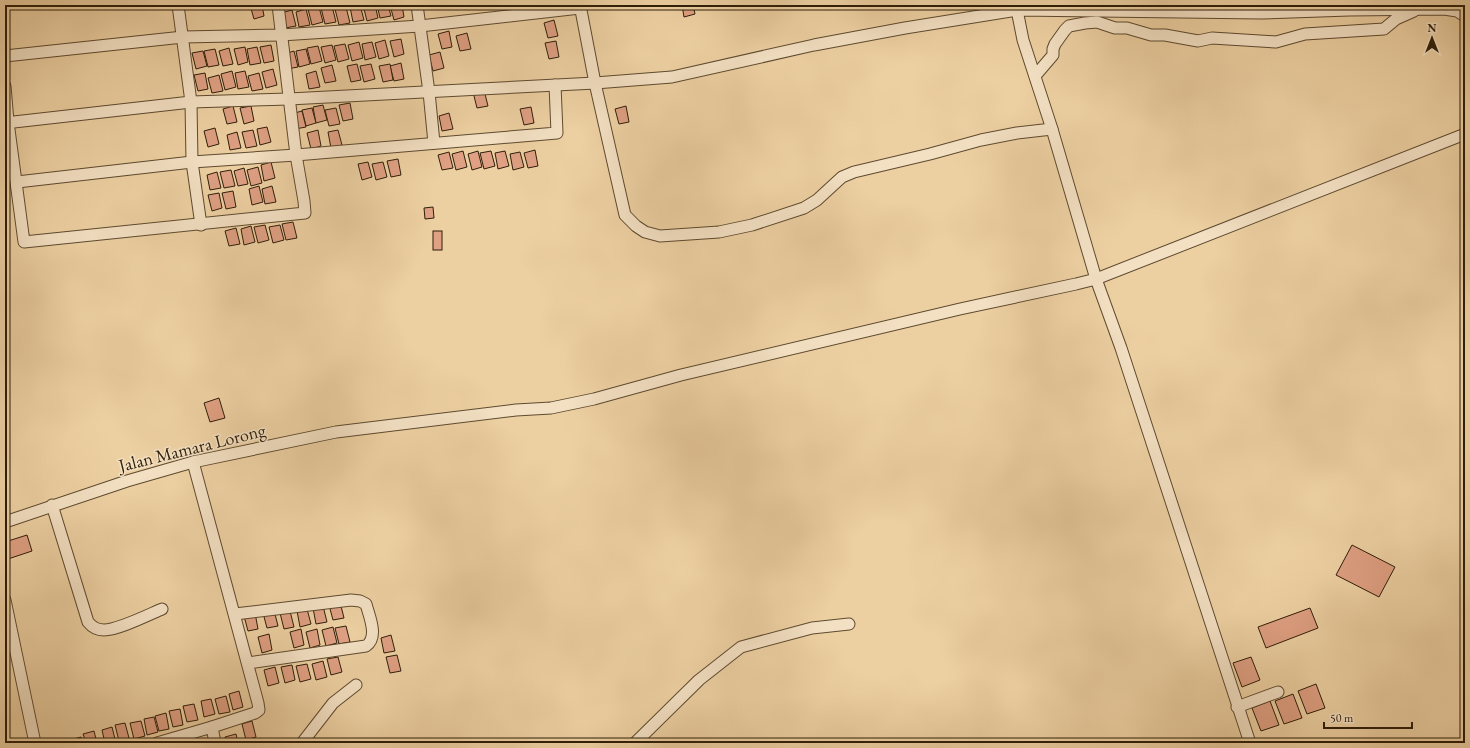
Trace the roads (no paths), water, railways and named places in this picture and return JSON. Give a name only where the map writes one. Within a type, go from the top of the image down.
[{"type":"street","points":[[178,5],[191,102],[192,162],[201,224]]},
{"type":"street","points":[[5,86],[7,122],[17,182],[24,242],[305,213],[296,155],[278,5]]},
{"type":"street","points":[[417,5],[429,92],[434,143]]},
{"type":"street","points":[[5,56],[183,37],[281,35],[420,26],[580,7],[595,83],[626,215],[636,226],[645,232],[660,236],[719,232],[752,225],[804,208],[817,200],[842,177],[854,172],[1017,132],[1052,129]]},
{"type":"street","points":[[7,122],[191,102],[289,100],[595,83],[672,77],[814,45],[905,28],[993,9],[1270,9],[1350,7],[1444,9],[1457,11],[1465,16]]},
{"type":"street","points":[[1035,76],[1053,55],[1055,44],[1065,30],[1069,26],[1085,22],[1097,22],[1115,28],[1127,28],[1151,35],[1165,35],[1198,41],[1212,38],[1276,42],[1305,34],[1384,29],[1396,19],[1418,9]]},
{"type":"street","points":[[1017,10],[1023,40],[1052,129],[1096,279],[1121,348],[1250,743]]},
{"type":"street","points":[[17,182],[192,162],[296,155],[557,132],[555,85]]},
{"type":"street","name":"Jalan Mamara Lorong","points":[[5,522],[127,481],[193,462],[328,433],[391,424],[551,408],[960,308],[1096,279],[1465,134]]},
{"type":"street","points":[[157,743],[212,727],[255,713],[259,710],[235,614],[193,462]]},
{"type":"street","points":[[52,505],[88,622],[94,628],[104,630],[113,628],[162,609]]},
{"type":"street","points":[[5,600],[35,743]]},
{"type":"street","points":[[235,614],[351,600],[360,601],[366,604],[373,636],[371,642],[366,646],[248,663]]},
{"type":"street","points":[[636,743],[699,680],[742,647],[812,628],[849,624]]},
{"type":"street","points":[[302,743],[333,703],[356,685]]},
{"type":"street","points":[[1237,707],[1278,692]]},
{"type":"street","points":[[212,727],[215,743]]}]
